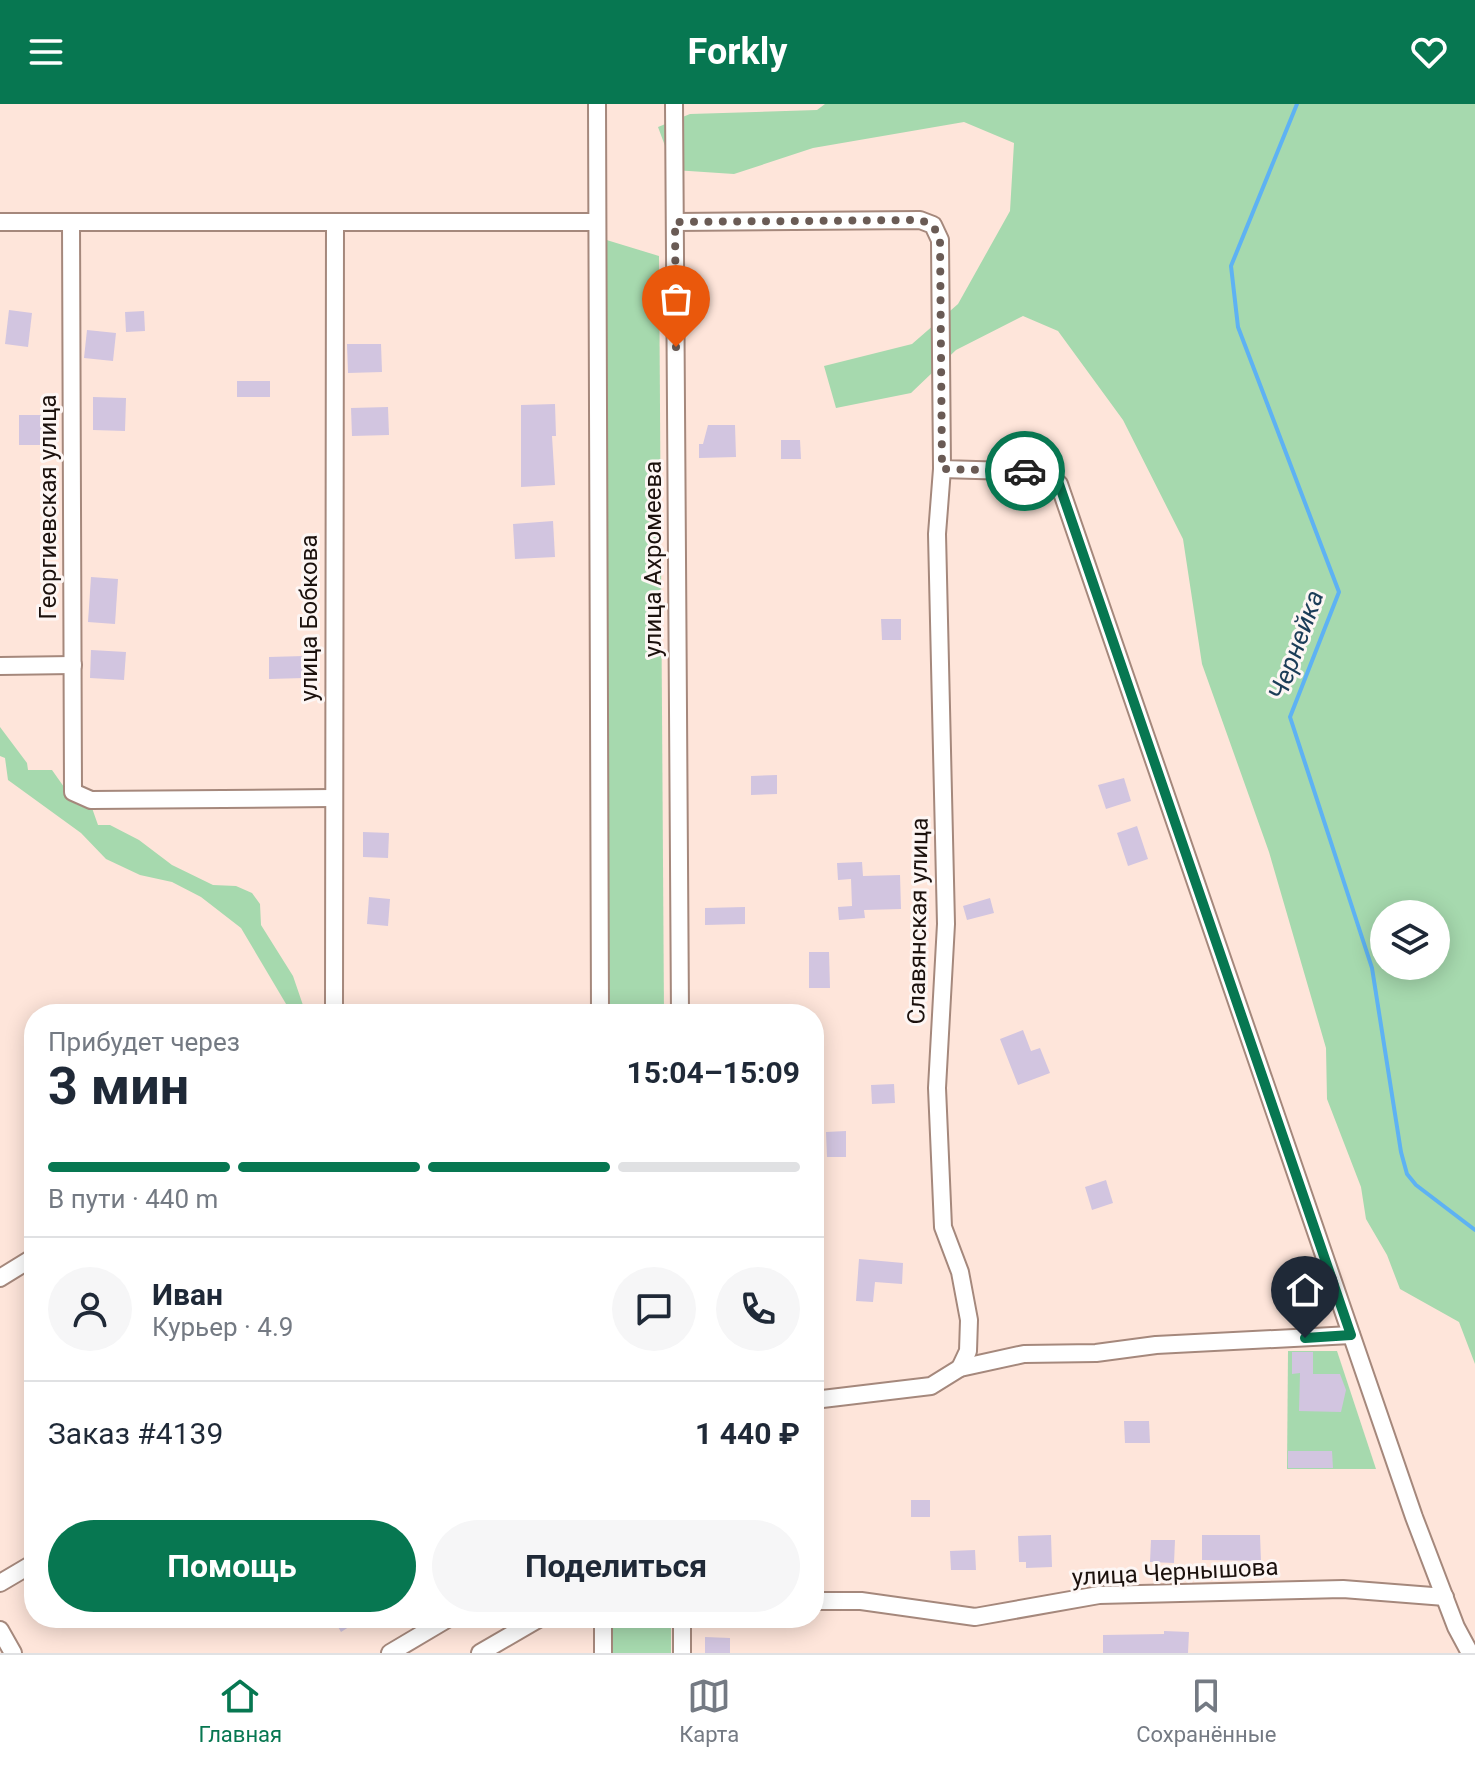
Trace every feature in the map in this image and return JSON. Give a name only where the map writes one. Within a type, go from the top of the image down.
[{"type":"street","points":[[597,104],[600,1004]]},
{"type":"street","name":"улица Ахромеева","points":[[674,104],[680,1004]]},
{"type":"street","name":"Славянская улица","points":[[675,222],[920,220],[933,225],[940,240],[942,469],[937,534],[946,924],[937,1088],[943,1227],[960,1272],[969,1320],[968,1351],[960,1368]]},
{"type":"street","points":[[0,222],[597,222]]},
{"type":"street","name":"Георгиевская улица","points":[[71,222],[73,792],[91,800],[332,798]]},
{"type":"street","name":"улица Бобкова","points":[[334,1004],[335,222]]},
{"type":"street","points":[[942,469],[1045,472],[1059,484],[1351,1335],[1445,1597],[1470,1653]]},
{"type":"street","points":[[0,666],[73,665]]},
{"type":"street","points":[[0,1278],[24,1263]]},
{"type":"street","points":[[824,1399],[931,1386],[960,1368],[1024,1354],[1096,1353],[1156,1345],[1351,1335]]},
{"type":"street","points":[[0,1583],[24,1569]]},
{"type":"street","name":"улица Чернышова","points":[[824,1601],[861,1601],[975,1617],[1099,1595],[1343,1589],[1445,1597]]},
{"type":"street","points":[[390,1653],[432,1628]]},
{"type":"street","points":[[480,1653],[523,1628]]},
{"type":"street","points":[[603,1628],[603,1653]]},
{"type":"street","points":[[682,1628],[682,1653]]},
{"type":"street","points":[[0,1630],[13,1653]]},
{"type":"green space","points":[[825,104],[1475,104],[1475,1364],[1459,1322],[1400,1289],[1387,1255],[1366,1219],[1361,1187],[1327,1099],[1326,1048],[1269,852],[1202,664],[1183,539],[1123,420],[1058,331],[1023,316],[956,350],[911,393],[836,408],[824,366],[912,344],[958,304],[1010,211],[1014,143],[964,122],[813,148],[734,174],[674,170],[658,127],[690,114],[817,110]]},
{"type":"green space","points":[[600,238],[659,256],[664,1004],[599,1004]]},
{"type":"green space","points":[[0,727],[27,763],[28,770],[52,770],[76,804],[92,808],[98,825],[110,825],[139,840],[172,865],[213,885],[236,886],[252,893],[260,904],[261,925],[293,976],[303,1004],[286,1004],[241,928],[201,897],[172,882],[140,875],[106,859],[81,833],[8,780],[5,758],[0,756]]},
{"type":"green space","points":[[1288,1351],[1337,1351],[1376,1469],[1287,1469]]},
{"type":"green space","points":[[613,1628],[671,1628],[671,1653],[613,1653]]},
{"type":"building","points":[[9,310],[32,313],[28,347],[5,344]]},
{"type":"building","points":[[144,311],[145,331],[126,332],[125,312]]},
{"type":"building","points":[[87,330],[116,333],[113,361],[84,358]]},
{"type":"building","points":[[347,344],[381,344],[382,372],[348,373]]},
{"type":"building","points":[[237,381],[270,381],[270,397],[237,397]]},
{"type":"building","points":[[93,397],[126,398],[125,431],[93,430]]},
{"type":"building","points":[[555,404],[556,436],[552,436],[555,485],[521,487],[521,405]]},
{"type":"building","points":[[388,407],[389,435],[352,436],[351,408]]},
{"type":"building","points":[[19,415],[46,415],[46,445],[19,445]]},
{"type":"building","points":[[708,425],[735,425],[736,457],[699,458],[699,444],[703,444]]},
{"type":"building","points":[[781,440],[800,440],[801,459],[781,459]]},
{"type":"building","points":[[553,521],[555,557],[515,559],[513,524]]},
{"type":"building","points":[[91,577],[118,579],[115,624],[88,622]]},
{"type":"building","points":[[881,619],[901,619],[901,640],[882,640]]},
{"type":"building","points":[[91,650],[126,652],[124,680],[90,678]]},
{"type":"building","points":[[304,656],[304,678],[269,679],[269,657]]},
{"type":"building","points":[[777,775],[777,794],[751,795],[751,776]]},
{"type":"building","points":[[1124,778],[1131,801],[1106,809],[1098,785]]},
{"type":"building","points":[[1137,826],[1148,859],[1128,866],[1117,833]]},
{"type":"building","points":[[363,832],[389,833],[388,858],[363,857]]},
{"type":"building","points":[[862,862],[863,876],[900,875],[901,909],[864,910],[865,918],[839,920],[838,907],[852,906],[851,879],[838,880],[837,863]]},
{"type":"building","points":[[369,897],[390,899],[388,926],[367,924]]},
{"type":"building","points":[[990,898],[994,913],[967,920],[963,906]]},
{"type":"building","points":[[745,907],[745,924],[705,925],[705,908]]},
{"type":"building","points":[[809,952],[829,952],[830,988],[809,988]]},
{"type":"building","points":[[1023,1030],[1031,1051],[1040,1048],[1050,1073],[1018,1085],[1000,1039]]},
{"type":"building","points":[[894,1084],[895,1103],[872,1104],[871,1085]]},
{"type":"building","points":[[846,1131],[846,1157],[827,1157],[826,1132]]},
{"type":"building","points":[[1106,1180],[1113,1203],[1092,1210],[1085,1187]]},
{"type":"building","points":[[859,1259],[903,1263],[902,1284],[875,1282],[873,1302],[856,1301]]},
{"type":"building","points":[[1292,1352],[1313,1352],[1313,1374],[1340,1374],[1346,1390],[1341,1412],[1299,1411],[1300,1373],[1292,1374]]},
{"type":"building","points":[[1124,1421],[1149,1421],[1150,1443],[1125,1443]]},
{"type":"building","points":[[1288,1451],[1332,1451],[1333,1468],[1288,1468]]},
{"type":"building","points":[[911,1500],[930,1500],[930,1517],[911,1517]]},
{"type":"building","points":[[1051,1535],[1052,1567],[1026,1568],[1026,1562],[1019,1562],[1018,1536]]},
{"type":"building","points":[[1202,1535],[1260,1535],[1261,1561],[1202,1560]]},
{"type":"building","points":[[1151,1540],[1175,1540],[1174,1563],[1150,1562]]},
{"type":"building","points":[[975,1550],[976,1570],[951,1570],[950,1551]]},
{"type":"building","points":[[1164,1631],[1189,1632],[1188,1653],[1103,1653],[1103,1635],[1164,1634]]},
{"type":"building","points":[[705,1637],[730,1638],[730,1653],[705,1653]]},
{"type":"waterway","name":"Чернейка","points":[[1297,104],[1231,266],[1238,327],[1339,592],[1290,717],[1372,968],[1407,1174],[1416,1185],[1475,1230]]},
{"type":"way so far","points":[[676,347],[675,222],[920,220],[933,225],[940,240],[942,469],[1025,471]]},
{"type":"route","points":[[1025,471],[1045,472],[1059,484],[1351,1335],[1305,1338]]}]
